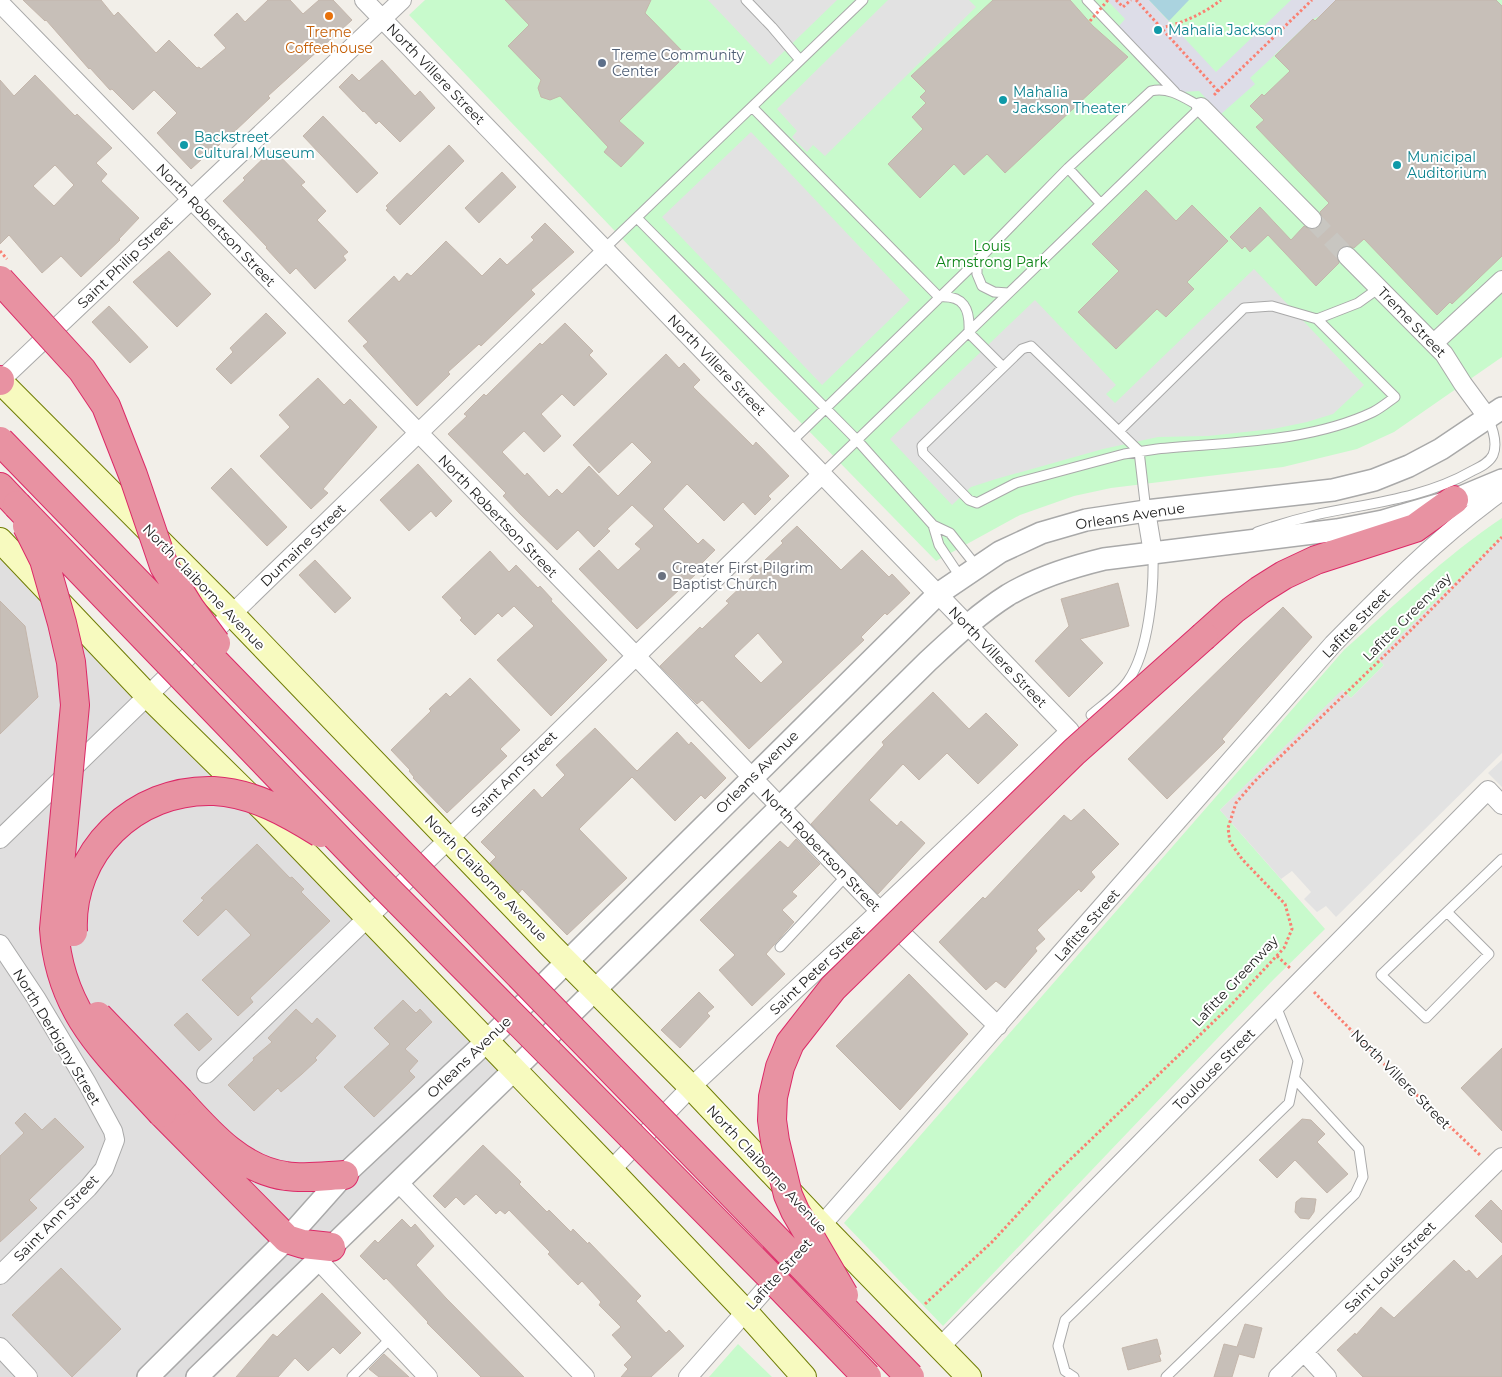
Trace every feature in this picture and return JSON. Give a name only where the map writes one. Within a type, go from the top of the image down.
[{"type":"highway","points":[[0,280],[82,370],[98,393],[118,433],[164,566],[190,608],[275,723]]},
{"type":"highway","points":[[0,441],[910,1377]]},
{"type":"highway","points":[[8,496],[384,886],[768,1274],[867,1377]]},
{"type":"highway","points":[[8,496],[44,560],[71,662],[74,705],[54,929],[59,966],[72,1002],[92,1035],[171,1107],[215,1137],[242,1160],[252,1166],[286,1176],[344,1175]]},
{"type":"highway","points":[[865,1330],[795,1211],[788,1195],[772,1120],[780,1067],[790,1042],[834,988],[1074,752],[1234,610],[1260,590],[1284,576],[1316,560],[1415,528],[1454,500]]},
{"type":"highway","points":[[324,1253],[287,1239],[171,1107],[96,1014],[76,959],[73,920],[76,896],[84,870],[98,847],[114,829],[144,806],[160,799],[199,792],[236,794],[259,801],[294,817],[321,834],[384,886]]},
{"type":"main road","name":"North Claiborne Avenue","points":[[0,381],[232,614],[566,961],[691,1087],[822,1226],[969,1377]]},
{"type":"main road","points":[[0,540],[148,696],[265,811],[611,1170],[745,1311],[804,1377]]},
{"type":"street","name":"North Villere Street","points":[[364,0],[1070,731]]},
{"type":"street","name":"Saint Philip Street","points":[[0,381],[402,0]]},
{"type":"street","name":"North Robertson Street","points":[[0,3],[635,656],[880,911],[998,1026]]},
{"type":"street","points":[[1201,107],[1312,220]]},
{"type":"street","name":"Dumaine Street","points":[[0,839],[605,250]]},
{"type":"street","name":"Treme Street","points":[[1347,256],[1434,343],[1444,354],[1463,384],[1495,413]]},
{"type":"street","points":[[1434,343],[1502,280]]},
{"type":"street","name":"Orleans Avenue","points":[[148,1377],[287,1239],[344,1175],[486,1042],[938,594],[1000,552],[1041,533],[1086,520],[1146,511],[1333,490],[1374,480],[1409,466],[1442,449],[1495,413]]},
{"type":"street","name":"Saint Ann Street","points":[[206,1074],[449,840],[822,474]]},
{"type":"street","points":[[197,1377],[514,1070],[780,807],[968,625],[1008,595],[1043,577],[1074,566],[1104,559],[1337,530],[1383,521],[1454,500],[1502,480]]},
{"type":"street","name":"Lafitte Street","points":[[688,1377],[1333,644],[1415,564],[1475,510],[1502,491]]},
{"type":"street","points":[[1146,511],[1153,553]]},
{"type":"street","name":"Saint Peter Street","points":[[611,1170],[691,1087],[1070,731]]},
{"type":"street","name":"Toulouse Street","points":[[939,1348],[1488,790],[1502,805]]},
{"type":"street","name":"North Derbigny Street","points":[[0,944],[36,998],[113,1130]]},
{"type":"street","name":"Saint Ann Street","points":[[0,1275],[88,1188],[104,1169],[115,1140],[113,1130]]},
{"type":"street","name":"Saint Louis Street","points":[[1278,1377],[1499,1166]]},
{"type":"street","points":[[398,1182],[585,1377]]},
{"type":"street","points":[[324,1253],[391,1338],[428,1377]]},
{"type":"street","points":[[0,1348],[28,1377]]},
{"type":"street","points":[[1304,1352],[1327,1377]]},
{"type":"lane","points":[[746,0],[800,60]]},
{"type":"lane","points":[[605,250],[863,0]]},
{"type":"lane","points":[[1087,0],[1178,95]]},
{"type":"lane","points":[[791,442],[940,298],[1068,168],[1151,91],[1158,89],[1178,95],[1201,107],[822,474]]},
{"type":"lane","points":[[752,107],[940,298]]},
{"type":"lane","points":[[1068,168],[1100,203]]},
{"type":"lane","points":[[636,218],[856,440],[933,525],[950,533],[969,572]]},
{"type":"lane","points":[[977,261],[978,274],[982,286],[994,292],[1008,293]]},
{"type":"lane","points":[[1317,320],[1358,303],[1379,288]]},
{"type":"lane","points":[[940,298],[952,297],[964,304],[969,316],[968,331],[1004,367]]},
{"type":"lane","points":[[1119,431],[1244,308],[1272,306],[1317,320],[1395,397],[1375,412],[1345,423],[1278,438],[1139,452],[1090,462],[1016,484],[977,503],[969,500],[923,453],[922,446],[1022,349],[1031,346],[1139,452],[1146,511]]},
{"type":"lane","points":[[1221,544],[1291,521],[1418,494],[1464,476],[1483,466],[1493,455],[1495,413]]},
{"type":"lane","points":[[933,525],[939,545],[969,572]]},
{"type":"lane","points":[[1092,714],[1118,693],[1139,662],[1153,581],[1153,553]]},
{"type":"lane","points":[[1447,912],[1489,954],[1426,1018],[1381,975],[1502,859]]},
{"type":"lane","points":[[780,948],[846,876]]},
{"type":"lane","points":[[1074,1377],[1065,1371],[1058,1346],[1065,1320],[1289,1104],[1298,1061],[1276,1006]]},
{"type":"lane","points":[[1166,1377],[1355,1194],[1363,1177],[1359,1149],[1295,1079]]},
{"type":"lane","points":[[352,1377],[391,1338]]},
{"type":"path","points":[[1090,21],[1108,0]]},
{"type":"path","points":[[1116,0],[1123,7],[1130,0]]},
{"type":"path","points":[[1136,0],[1218,91]]},
{"type":"path","points":[[1160,28],[1189,19],[1221,0]]},
{"type":"path","points":[[1201,107],[1312,0]]},
{"type":"path","name":"Lafitte Greenway","points":[[921,1307],[992,1242],[1052,1178],[1230,1006],[1284,948],[1292,929],[1285,904],[1242,860],[1230,842],[1228,828],[1236,803],[1254,782],[1410,631],[1502,537]]},
{"type":"path","name":"North Villere Street","points":[[1303,980],[1388,1067],[1476,1152],[1499,1166]]},
{"type":"shaded area","points":[[708,0],[837,0],[770,65]]},
{"type":"shaded area","points":[[888,0],[969,0],[976,7],[825,156],[813,145],[807,152],[792,137],[797,131],[777,109]]},
{"type":"shaded area","points":[[1107,0],[1149,0],[1216,72],[1291,0],[1336,0],[1250,78],[1255,84],[1221,114],[1199,91],[1181,92],[1119,26],[1125,19]]},
{"type":"shaded area","points":[[751,132],[910,300],[822,385],[662,217]]},
{"type":"shaded area","points":[[1254,269],[1364,385],[1333,414],[1273,429],[1208,436],[1158,437],[1103,449],[971,487],[952,505],[890,439],[1035,300],[1116,385],[1106,394],[1115,403]]},
{"type":"shaded area","points":[[0,530],[525,1069],[215,1377],[0,1377]]},
{"type":"shaded area","points":[[1502,537],[1502,753],[1336,917],[1326,906],[1317,912],[1304,899],[1311,892],[1292,871],[1281,879],[1220,810],[1342,690],[1351,698],[1384,665],[1377,658]]},
{"type":"shaded area","points":[[1502,760],[1502,787],[1488,773]]},
{"type":"green space","name":"Louis Armstrong Park","points":[[425,0],[1502,0],[1502,357],[1394,432],[1357,449],[1283,467],[1111,488],[1074,496],[1020,515],[936,561],[673,292],[409,15]]},
{"type":"green space","points":[[1502,518],[1502,537],[1378,658],[1384,665],[1351,698],[1343,690],[1220,810],[1325,929],[1274,979],[943,1326],[844,1223],[1344,650],[1460,548]]},
{"type":"green space","points":[[738,1344],[772,1377],[709,1377]]},
{"type":"water","points":[[1149,0],[1189,0],[1169,21]]},
{"type":"building","points":[[23,0],[101,0],[114,16],[118,12],[156,53],[169,40],[197,68],[201,69],[226,48],[214,35],[237,13],[245,22],[268,0],[290,0],[303,14],[319,0],[333,0],[352,20],[268,96],[270,98],[234,132],[191,169],[157,133],[177,113],[154,90],[133,110],[89,69],[46,20]]},
{"type":"building","name":"Treme Community Center","points":[[505,0],[651,0],[645,13],[686,55],[619,121],[644,143],[621,167],[604,152],[608,147],[560,96],[550,100],[541,97],[538,88],[541,80],[508,46],[529,25]]},
{"type":"building","name":"Mahalia Jackson Theater","points":[[993,0],[1070,0],[1093,26],[1128,57],[1005,173],[987,154],[964,175],[954,164],[920,198],[888,164],[923,129],[912,117],[926,103],[920,97],[926,91],[911,76]]},
{"type":"building","name":"Municipal Auditorium","points":[[1336,0],[1496,0],[1502,6],[1502,256],[1452,304],[1450,302],[1437,315],[1364,239],[1354,248],[1349,246],[1340,248],[1337,254],[1339,263],[1316,286],[1268,235],[1250,252],[1245,246],[1242,249],[1230,237],[1260,207],[1291,240],[1304,226],[1314,229],[1319,227],[1322,222],[1320,212],[1329,203],[1256,127],[1264,120],[1250,106],[1262,94],[1264,96],[1290,71],[1275,56],[1313,19],[1315,21]]},
{"type":"building","points":[[382,60],[415,96],[420,91],[435,108],[400,142],[379,121],[376,124],[339,87],[352,74],[359,81]]},
{"type":"building","points":[[35,75],[75,116],[77,114],[112,148],[96,163],[107,174],[101,181],[139,218],[120,240],[81,277],[61,256],[42,273],[9,235],[0,244],[0,80],[14,96]],"holes":[[[55,165],[74,185],[54,206],[33,186]]]},
{"type":"building","points":[[323,116],[378,173],[357,193],[303,136]]},
{"type":"building","points":[[449,145],[464,161],[400,225],[386,210],[388,208],[386,206]]},
{"type":"building","points":[[273,149],[305,182],[301,185],[326,211],[317,220],[348,252],[343,256],[346,260],[315,289],[296,268],[290,274],[223,201],[245,180],[243,178]]},
{"type":"building","points":[[502,172],[516,187],[479,223],[465,208]]},
{"type":"building","points":[[1146,190],[1176,221],[1192,205],[1228,241],[1187,282],[1194,289],[1166,317],[1157,309],[1116,349],[1078,312],[1119,271],[1092,244]]},
{"type":"building","points":[[545,223],[574,252],[531,290],[535,294],[481,346],[479,344],[448,372],[450,374],[417,406],[363,346],[368,342],[348,321],[394,276],[399,282],[407,273],[411,276],[446,241],[482,276],[500,258],[507,265],[534,240],[531,237]]},
{"type":"building","points":[[169,251],[211,294],[177,327],[133,282]]},
{"type":"building","points":[[109,306],[148,347],[130,363],[92,322]]},
{"type":"building","points":[[266,313],[286,333],[231,384],[216,369],[233,352],[230,348]]},
{"type":"building","points":[[565,323],[593,351],[589,355],[607,374],[574,406],[562,394],[541,414],[561,436],[544,452],[524,431],[502,452],[525,476],[527,473],[549,497],[557,489],[562,494],[589,466],[618,496],[652,462],[632,442],[599,473],[573,445],[666,354],[679,368],[684,363],[700,380],[693,387],[753,446],[756,442],[789,476],[768,496],[771,499],[755,515],[743,502],[724,521],[687,484],[663,509],[698,544],[703,539],[715,550],[693,572],[695,575],[637,629],[579,569],[599,550],[618,570],[641,549],[635,544],[654,526],[632,505],[607,529],[610,531],[594,547],[578,530],[557,550],[503,496],[506,493],[448,434],[467,416],[464,414],[484,394],[486,396],[540,343],[542,345]]},
{"type":"building","points":[[318,378],[344,405],[350,399],[377,427],[323,489],[328,493],[311,509],[260,456],[290,427],[279,415]]},
{"type":"building","points":[[418,464],[452,501],[436,517],[431,511],[409,531],[380,500]]},
{"type":"building","points":[[231,468],[287,527],[267,546],[211,488]]},
{"type":"building","points":[[797,526],[841,570],[862,550],[889,577],[892,574],[910,593],[887,615],[885,613],[861,637],[864,640],[749,749],[702,700],[697,704],[660,666],[700,627],[702,629],[729,603],[726,601],[765,564],[763,562],[783,543],[781,541]],"holes":[[[758,633],[783,662],[761,683],[734,656]]]},
{"type":"building","points":[[490,551],[509,572],[516,565],[538,588],[540,586],[552,599],[551,601],[607,660],[551,716],[497,660],[534,626],[514,606],[502,617],[498,613],[475,635],[442,597]]},
{"type":"building","points":[[315,560],[351,598],[335,613],[299,575]]},
{"type":"building","points":[[1118,583],[1129,626],[1080,639],[1103,663],[1069,697],[1035,661],[1069,626],[1061,599]]},
{"type":"building","points":[[0,601],[25,626],[38,697],[0,734]]},
{"type":"building","points":[[1283,607],[1312,637],[1222,739],[1225,742],[1167,799],[1128,759]]},
{"type":"building","points":[[470,678],[520,730],[500,749],[507,756],[447,813],[413,778],[410,770],[391,750],[431,711],[429,709],[446,693],[450,697]]},
{"type":"building","points":[[933,692],[969,729],[986,713],[1018,745],[978,784],[947,753],[919,780],[903,764],[869,800],[897,826],[901,821],[925,843],[878,894],[811,824],[884,745],[882,742]]},
{"type":"building","points":[[595,728],[637,771],[677,732],[689,745],[691,742],[726,778],[705,799],[701,795],[675,821],[632,777],[579,829],[627,878],[567,935],[522,889],[519,893],[490,863],[496,857],[481,842],[534,789],[542,798],[565,775],[556,765]]},
{"type":"building","points":[[1084,809],[1119,844],[1091,872],[1095,877],[1081,892],[1079,889],[1037,930],[1045,939],[1035,948],[1037,951],[1005,988],[996,981],[986,990],[939,942],[983,897],[985,899],[1064,815],[1071,821]]},
{"type":"building","points":[[796,839],[820,864],[792,892],[797,896],[782,910],[794,922],[766,954],[785,974],[752,1006],[719,970],[735,955],[700,920],[780,841],[788,848]]},
{"type":"building","points":[[257,844],[290,878],[292,877],[304,889],[301,892],[330,921],[250,998],[253,1002],[238,1016],[202,980],[251,935],[226,909],[198,936],[183,921],[204,900],[201,898]]},
{"type":"building","points":[[909,974],[968,1034],[900,1110],[836,1046]]},
{"type":"building","points":[[699,992],[714,1007],[707,1013],[710,1016],[680,1048],[661,1030]]},
{"type":"building","points":[[403,1000],[416,1013],[420,1009],[432,1022],[405,1049],[418,1061],[409,1071],[415,1077],[374,1117],[344,1087],[390,1044],[374,1028]]},
{"type":"building","points":[[296,1009],[312,1024],[317,1018],[336,1036],[315,1058],[317,1060],[302,1074],[281,1092],[278,1088],[254,1111],[228,1085],[254,1060],[253,1058],[272,1042],[268,1038]]},
{"type":"building","points":[[187,1013],[212,1039],[199,1051],[174,1025]]},
{"type":"building","points":[[1502,1048],[1502,1131],[1461,1088]]},
{"type":"building","points":[[25,1113],[42,1130],[55,1118],[84,1147],[29,1200],[37,1208],[0,1242],[0,1156],[24,1133],[15,1123]]},
{"type":"building","points":[[1302,1119],[1311,1120],[1325,1134],[1317,1142],[1348,1174],[1327,1193],[1295,1160],[1277,1178],[1259,1160]]},
{"type":"building","points":[[483,1145],[521,1182],[519,1184],[547,1212],[549,1210],[571,1232],[573,1229],[588,1244],[589,1242],[641,1296],[636,1301],[666,1333],[669,1330],[684,1346],[651,1377],[621,1377],[628,1369],[624,1365],[632,1357],[612,1335],[621,1327],[599,1305],[601,1302],[582,1281],[578,1285],[548,1254],[550,1252],[509,1210],[505,1214],[500,1210],[496,1214],[476,1194],[464,1205],[456,1197],[445,1208],[433,1196]]},
{"type":"building","points":[[1301,1198],[1316,1199],[1314,1212],[1309,1219],[1300,1218],[1295,1212],[1296,1202]]},
{"type":"building","points":[[1491,1200],[1502,1211],[1502,1243],[1475,1216]]},
{"type":"building","points":[[402,1219],[411,1228],[415,1224],[434,1246],[416,1265],[524,1377],[481,1377],[427,1323],[386,1278],[384,1280],[360,1256],[375,1240],[378,1243]]},
{"type":"building","points":[[1502,1255],[1502,1377],[1363,1377],[1337,1350],[1355,1333],[1356,1335],[1381,1307],[1394,1318],[1454,1260],[1466,1272],[1469,1270],[1477,1279]]},
{"type":"building","points":[[61,1268],[121,1329],[72,1377],[12,1315]]},
{"type":"building","points":[[322,1293],[361,1333],[340,1354],[333,1347],[308,1371],[295,1358],[278,1377],[236,1377],[273,1334],[277,1337]]},
{"type":"building","points":[[1245,1324],[1262,1328],[1254,1358],[1239,1354],[1232,1377],[1214,1377],[1224,1344],[1237,1347]]},
{"type":"building","points":[[1157,1339],[1161,1361],[1128,1370],[1122,1348]]},
{"type":"building","points":[[384,1354],[409,1377],[379,1377],[369,1369]]},
{"type":"tunnel","points":[[1312,219],[1347,256]]},
{"type":"place","name":"Treme Coffeehouse","points":[[329,16]]},
{"type":"place","name":"Mahalia Jackson","points":[[1158,30]]},
{"type":"place","name":"Treme Community Center","points":[[602,63]]},
{"type":"place","name":"Mahalia Jackson Theater","points":[[1003,100]]},
{"type":"place","name":"Backstreet Cultural Museum","points":[[184,145]]},
{"type":"place","name":"Municipal Auditorium","points":[[1397,165]]},
{"type":"place","name":"Greater First Pilgrim Baptist Church","points":[[662,576]]}]
